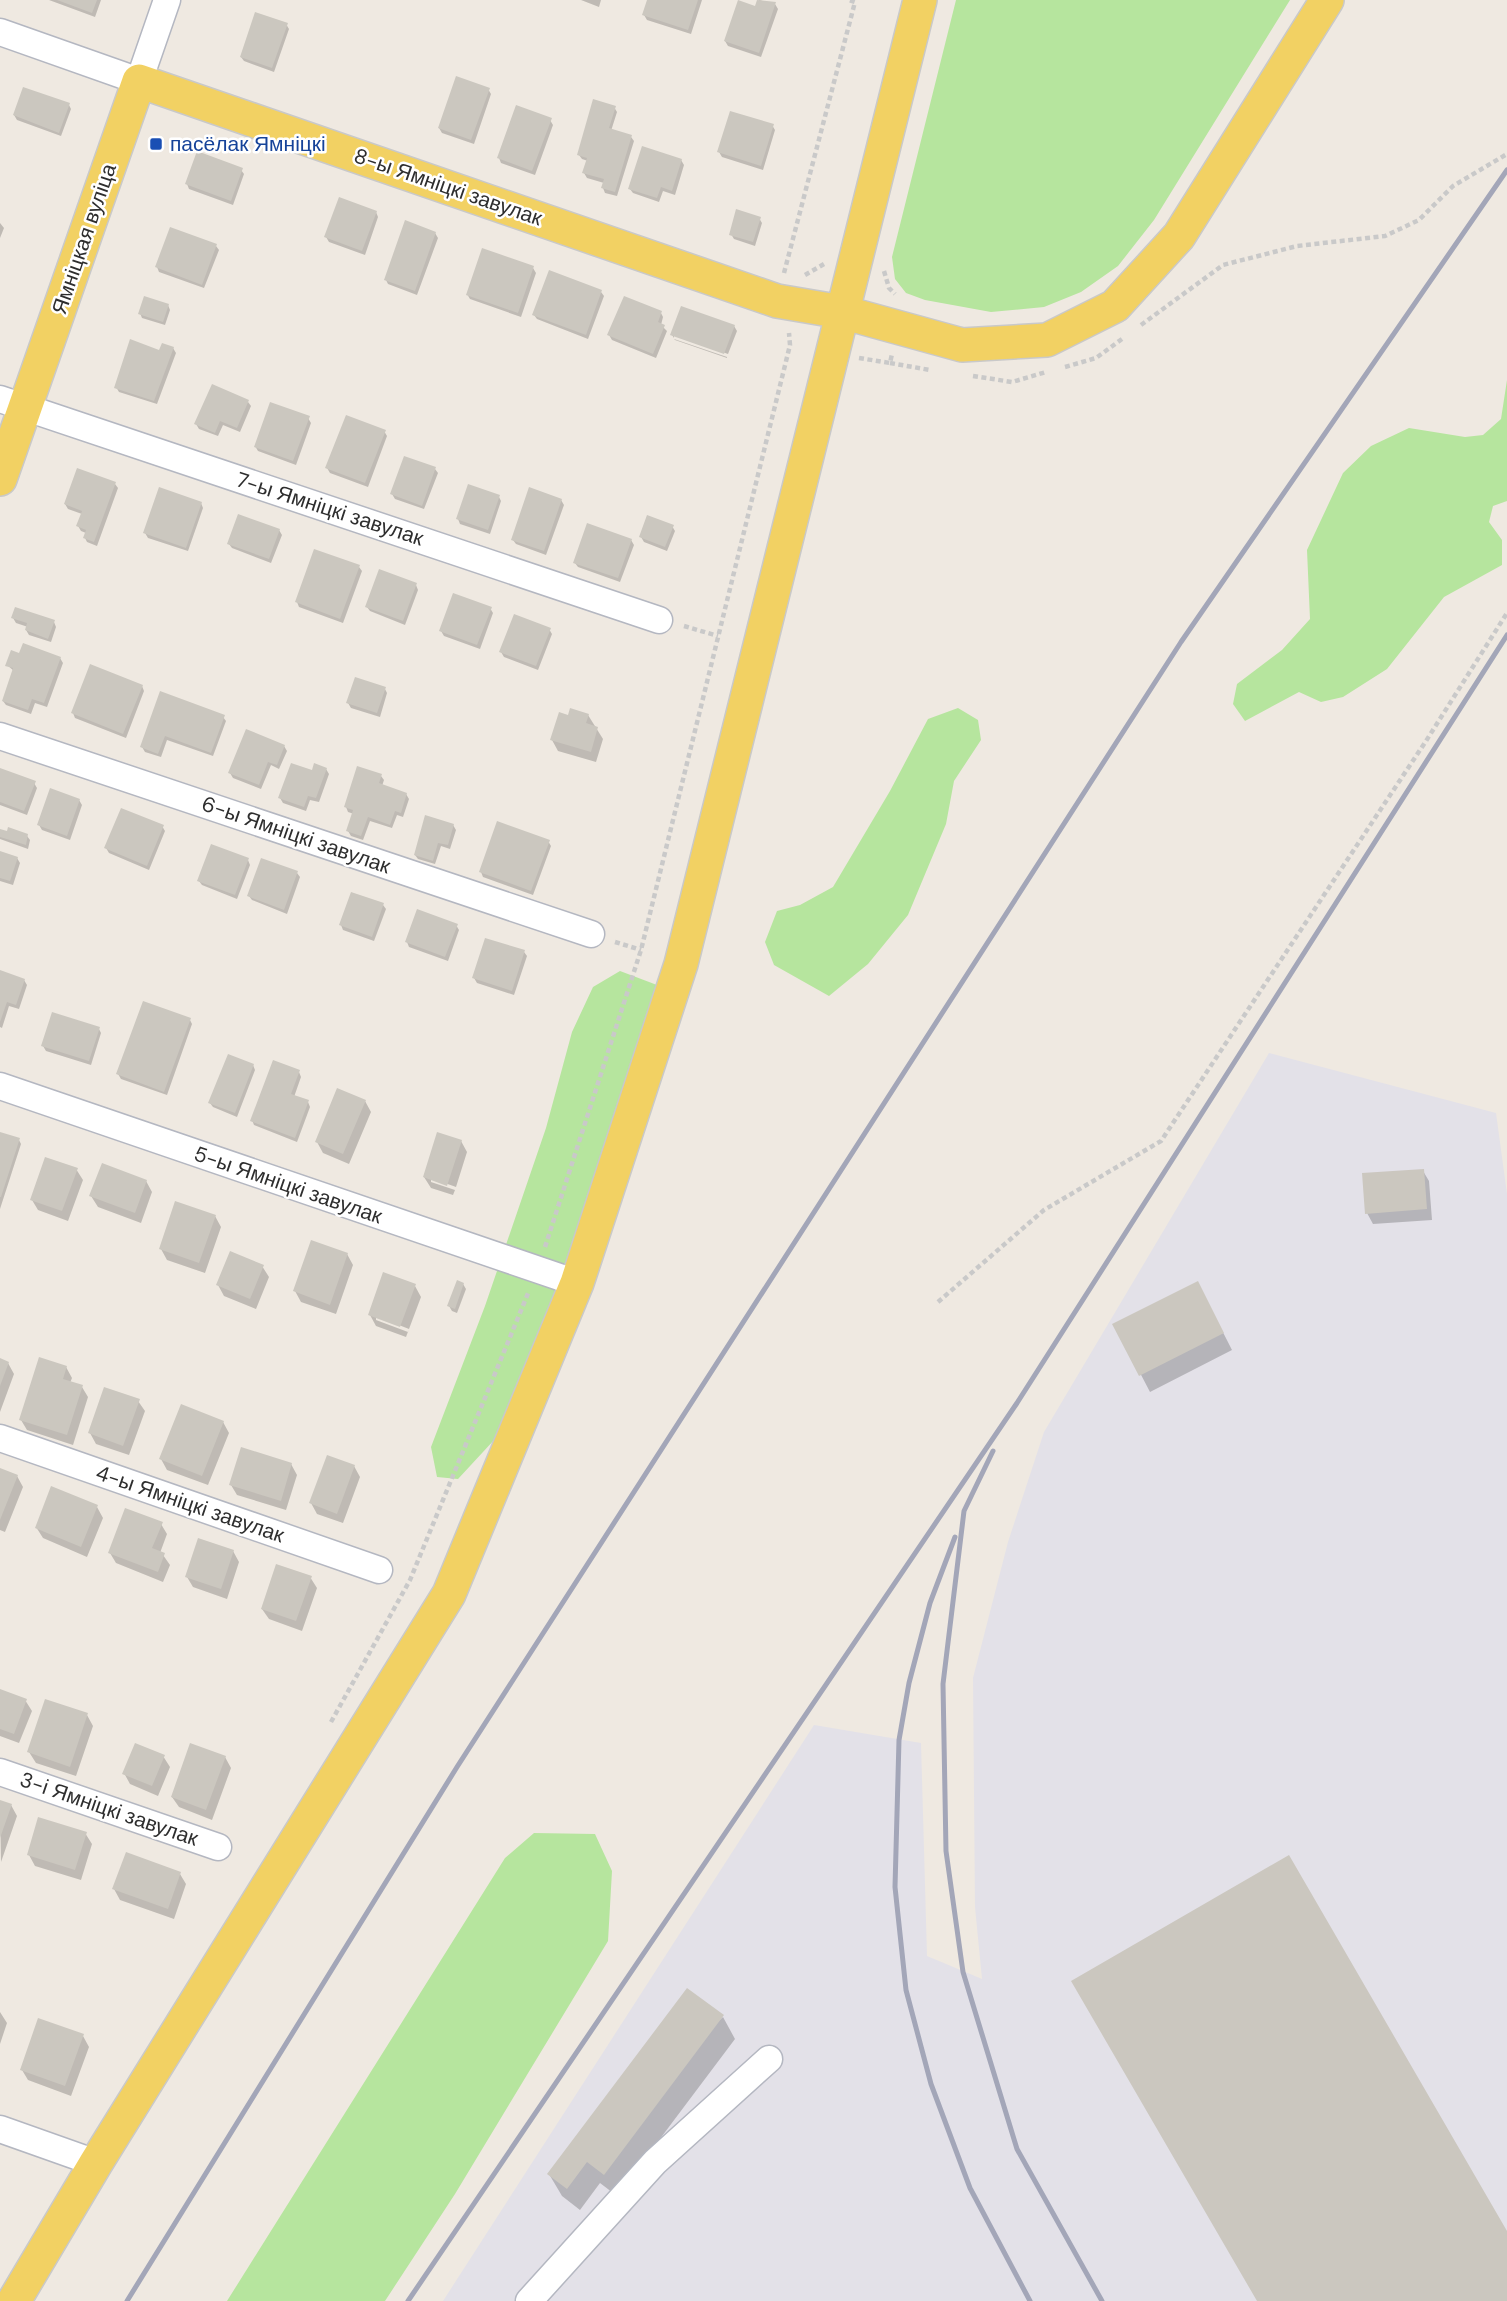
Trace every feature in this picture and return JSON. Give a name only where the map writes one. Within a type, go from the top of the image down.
[{"type":"main road","points":[[14,2301],[96,2163],[449,1594],[577,1283],[681,964],[920,0]]},
{"type":"main road","name":"8-ы Ямніцкі завулак","points":[[139,81],[780,289],[842,312],[962,345],[1047,340],[1115,306],[1179,236],[1327,0]]},
{"type":"main road","name":"Ямніцкая вуліца","points":[[0,479],[12,403],[139,81]]},
{"type":"street","name":"Ямніцкая вуліца","points":[[139,81],[167,0]]},
{"type":"street","name":"8-ы Ямніцкі завулак","points":[[0,32],[139,81]]},
{"type":"street","name":"7-ы Ямніцкі завулак","points":[[12,403],[660,620]]},
{"type":"street","name":"6-ы Ямніцкі завулак","points":[[0,736],[591,934]]},
{"type":"street","name":"5-ы Ямніцкі завулак","points":[[0,1086],[577,1283]]},
{"type":"street","name":"4-ы Ямніцкі завулак","points":[[0,1438],[379,1570]]},
{"type":"street","name":"3-і Ямніцкі завулак","points":[[0,1772],[218,1846]]},
{"type":"street","points":[[529,2301],[655,2162],[769,2059]]},
{"type":"street","points":[[0,2129],[96,2163]]},
{"type":"path","points":[[780,289],[855,2],[849,0]]},
{"type":"path","points":[[1138,327],[1223,265],[1297,246],[1385,236],[1419,220],[1453,186],[1507,153]]},
{"type":"path","points":[[883,268],[889,288],[904,302]]},
{"type":"path","points":[[1060,368],[1096,358],[1128,335]]},
{"type":"path","points":[[641,950],[790,345]]},
{"type":"path","points":[[890,363],[930,370]]},
{"type":"path","points":[[971,376],[1012,382],[1048,372]]},
{"type":"path","points":[[938,1302],[1044,1210],[1161,1141],[1426,741],[1507,613]]},
{"type":"path","points":[[660,620],[718,636]]},
{"type":"shaded area","points":[[1269,1053],[1496,1113],[1507,1194],[1507,2301],[443,2301],[814,1725],[921,1743],[927,1956],[982,1979],[975,1907],[973,1678],[1008,1542],[1044,1432]]},
{"type":"green space","points":[[956,0],[1290,0],[1154,220],[1118,266],[1081,292],[1044,307],[991,312],[925,300],[906,293],[895,279],[892,257]]},
{"type":"green space","points":[[1507,380],[1507,501],[1493,506],[1489,522],[1502,540],[1502,565],[1444,597],[1387,669],[1343,697],[1321,702],[1299,692],[1245,721],[1233,704],[1237,684],[1282,650],[1310,619],[1307,550],[1343,473],[1371,446],[1409,428],[1465,437],[1483,435],[1501,419]]},
{"type":"green space","points":[[958,708],[978,720],[981,740],[954,781],[946,824],[908,915],[868,964],[829,996],[774,965],[765,942],[777,911],[800,905],[833,887],[890,791],[928,719]]},
{"type":"green space","points":[[620,971],[657,985],[663,1015],[598,1196],[495,1439],[458,1479],[437,1477],[431,1447],[485,1306],[546,1128],[572,1032],[593,987]]},
{"type":"green space","points":[[534,1833],[595,1834],[612,1871],[608,1941],[455,2194],[385,2301],[227,2301],[505,1858]]},
{"type":"building","points":[[57,0],[97,0],[92,13]]},
{"type":"building","points":[[647,0],[698,0],[688,30],[642,15]]},
{"type":"building","points":[[738,0],[755,6],[757,0],[776,2],[759,53],[724,41]]},
{"type":"building","points":[[255,12],[288,23],[272,68],[240,57]]},
{"type":"building","points":[[456,76],[490,88],[471,140],[438,128]]},
{"type":"building","points":[[23,87],[70,103],[59,133],[13,115]]},
{"type":"building","points":[[593,99],[616,106],[609,128],[632,135],[615,192],[601,188],[604,179],[582,173],[587,158],[577,155]]},
{"type":"building","points":[[516,105],[552,118],[532,171],[497,158]]},
{"type":"building","points":[[730,111],[774,124],[761,166],[717,152]]},
{"type":"building","points":[[642,146],[682,159],[672,191],[661,187],[657,198],[628,189]]},
{"type":"building","points":[[197,151],[243,168],[231,201],[185,184]]},
{"type":"building","points":[[339,197],[377,211],[362,251],[324,237]]},
{"type":"building","points":[[736,209],[761,217],[753,242],[729,235]]},
{"type":"building","points":[[405,220],[436,232],[415,291],[384,280]]},
{"type":"building","points":[[170,227],[217,244],[202,285],[155,267]]},
{"type":"building","points":[[482,248],[534,266],[518,313],[466,295]]},
{"type":"building","points":[[549,270],[602,290],[586,335],[532,315]]},
{"type":"building","points":[[144,296],[169,304],[163,322],[138,314]]},
{"type":"building","points":[[624,296],[662,311],[658,322],[665,325],[653,354],[607,335]]},
{"type":"building","points":[[681,306],[735,325],[724,354],[670,335]]},
{"type":"building","points":[[130,339],[159,350],[162,343],[174,347],[154,401],[114,388]]},
{"type":"building","points":[[212,384],[249,400],[237,428],[220,421],[215,433],[194,424]]},
{"type":"building","points":[[270,402],[310,416],[293,461],[254,447]]},
{"type":"building","points":[[346,415],[386,430],[365,483],[325,468]]},
{"type":"building","points":[[404,456],[436,467],[422,506],[390,494]]},
{"type":"building","points":[[77,468],[116,482],[94,542],[83,538],[86,530],[76,526],[82,511],[64,504]]},
{"type":"building","points":[[468,484],[500,495],[488,530],[456,519]]},
{"type":"building","points":[[159,487],[202,502],[186,548],[143,533]]},
{"type":"building","points":[[529,487],[562,499],[544,551],[511,540]]},
{"type":"building","points":[[238,514],[280,529],[269,559],[227,544]]},
{"type":"building","points":[[647,515],[674,525],[665,547],[639,537]]},
{"type":"building","points":[[587,523],[632,539],[618,578],[573,563]]},
{"type":"building","points":[[314,549],[360,565],[340,619],[295,602]]},
{"type":"building","points":[[379,569],[417,583],[403,621],[365,607]]},
{"type":"building","points":[[453,593],[492,607],[477,645],[439,631]]},
{"type":"building","points":[[15,607],[55,620],[48,639],[25,630],[27,623],[11,618]]},
{"type":"building","points":[[514,614],[551,628],[536,666],[499,652]]},
{"type":"building","points":[[23,643],[61,657],[44,703],[32,699],[28,710],[2,701],[13,668],[5,666],[11,650],[19,653]]},
{"type":"building","points":[[90,664],[143,685],[123,734],[71,713]]},
{"type":"building","points":[[355,677],[386,687],[377,713],[346,703]]},
{"type":"building","points":[[160,691],[225,715],[211,753],[165,736],[158,754],[140,747]]},
{"type":"building","points":[[570,708],[589,714],[586,723],[598,727],[591,752],[550,740],[559,712],[568,715]]},
{"type":"building","points":[[246,729],[285,745],[277,765],[268,762],[259,785],[228,773]]},
{"type":"building","points":[[291,763],[312,770],[314,763],[327,768],[316,798],[308,796],[304,807],[278,798]]},
{"type":"building","points":[[357,766],[382,774],[379,783],[407,793],[401,813],[395,811],[390,825],[368,817],[361,836],[346,831],[353,810],[344,807]]},
{"type":"building","points":[[0,768],[36,781],[24,811],[0,802]]},
{"type":"building","points":[[50,788],[80,799],[67,836],[37,825]]},
{"type":"building","points":[[121,808],[164,825],[147,866],[104,848]]},
{"type":"building","points":[[425,815],[454,824],[448,845],[438,843],[433,861],[414,855]]},
{"type":"building","points":[[497,821],[550,840],[531,891],[479,872]]},
{"type":"building","points":[[8,827],[28,834],[26,845],[0,837],[0,829],[7,831]]},
{"type":"building","points":[[211,844],[249,858],[235,895],[197,881]]},
{"type":"building","points":[[0,851],[18,857],[10,881],[0,878]]},
{"type":"building","points":[[261,858],[298,871],[284,910],[247,896]]},
{"type":"building","points":[[351,892],[384,903],[372,937],[339,925]]},
{"type":"building","points":[[417,909],[458,924],[445,957],[405,942]]},
{"type":"building","points":[[485,938],[525,950],[512,991],[472,978]]},
{"type":"building","points":[[0,970],[25,979],[16,1005],[7,1002],[0,1022]]},
{"type":"building","points":[[143,1001],[191,1018],[164,1092],[116,1074]]},
{"type":"building","points":[[52,1012],[100,1027],[89,1061],[41,1046]]},
{"type":"building","points":[[228,1054],[254,1064],[235,1113],[208,1103]]},
{"type":"building","points":[[273,1060],[300,1070],[291,1094],[309,1100],[295,1138],[250,1121]]},
{"type":"building","points":[[337,1088],[366,1100],[343,1154],[315,1142]]},
{"type":"building","points":[[0,1132],[20,1138],[1,1197],[0,1197]]},
{"type":"building","points":[[437,1132],[462,1140],[447,1186],[423,1177]]},
{"type":"building","points":[[45,1157],[78,1168],[62,1211],[30,1200]]},
{"type":"building","points":[[102,1163],[147,1180],[135,1213],[89,1196]]},
{"type":"building","points":[[1424,1169],[1427,1209],[1365,1214],[1362,1173]]},
{"type":"building","points":[[175,1201],[216,1215],[199,1263],[159,1249]]},
{"type":"building","points":[[311,1240],[348,1253],[330,1305],[293,1291]]},
{"type":"building","points":[[230,1251],[264,1265],[250,1299],[216,1285]]},
{"type":"building","points":[[383,1272],[416,1284],[400,1327],[368,1315]]},
{"type":"building","points":[[457,1280],[464,1283],[455,1309],[447,1306]]},
{"type":"building","points":[[1198,1281],[1224,1333],[1139,1376],[1112,1324]]},
{"type":"building","points":[[39,1357],[67,1366],[63,1379],[83,1385],[67,1435],[19,1420]]},
{"type":"building","points":[[0,1358],[9,1362],[0,1386]]},
{"type":"building","points":[[104,1387],[140,1399],[123,1446],[88,1433]]},
{"type":"building","points":[[181,1404],[224,1421],[202,1476],[159,1459]]},
{"type":"building","points":[[241,1447],[292,1463],[281,1501],[229,1485]]},
{"type":"building","points":[[327,1455],[355,1465],[337,1514],[309,1503]]},
{"type":"building","points":[[0,1468],[18,1475],[0,1520]]},
{"type":"building","points":[[51,1486],[98,1505],[81,1547],[35,1528]]},
{"type":"building","points":[[125,1508],[163,1522],[152,1548],[165,1553],[158,1572],[108,1553]]},
{"type":"building","points":[[198,1538],[234,1550],[221,1589],[185,1577]]},
{"type":"building","points":[[276,1564],[312,1576],[296,1621],[261,1609]]},
{"type":"building","points":[[0,1689],[27,1699],[14,1734],[0,1729]]},
{"type":"building","points":[[45,1699],[88,1713],[70,1767],[27,1752]]},
{"type":"building","points":[[135,1743],[165,1755],[152,1786],[122,1774]]},
{"type":"building","points":[[190,1743],[226,1756],[206,1810],[171,1797]]},
{"type":"building","points":[[0,1800],[12,1804],[0,1838]]},
{"type":"building","points":[[38,1817],[87,1832],[75,1870],[27,1855]]},
{"type":"building","points":[[126,1852],[181,1872],[168,1909],[112,1889]]},
{"type":"building","points":[[1289,1855],[1507,2231],[1507,2301],[1257,2301],[1071,1981]]},
{"type":"building","points":[[687,1988],[724,2015],[604,2175],[587,2162],[567,2189],[547,2174]]},
{"type":"building","points":[[38,2018],[84,2034],[65,2086],[20,2070]]},
{"type":"railway","points":[[127,2301],[457,1767],[1181,642],[1507,170]]},
{"type":"railway","points":[[408,2301],[1017,1403],[1507,635]]},
{"type":"railway","points":[[993,1451],[964,1511],[943,1684],[946,1851],[963,1972],[1017,2149],[1102,2301]]},
{"type":"railway","points":[[955,1537],[930,1603],[909,1683],[899,1740],[895,1887],[906,1990],[931,2084],[970,2188],[1030,2301]]},
{"type":"place","name":"пасёлак Ямніцкі","points":[[156,144]]}]
